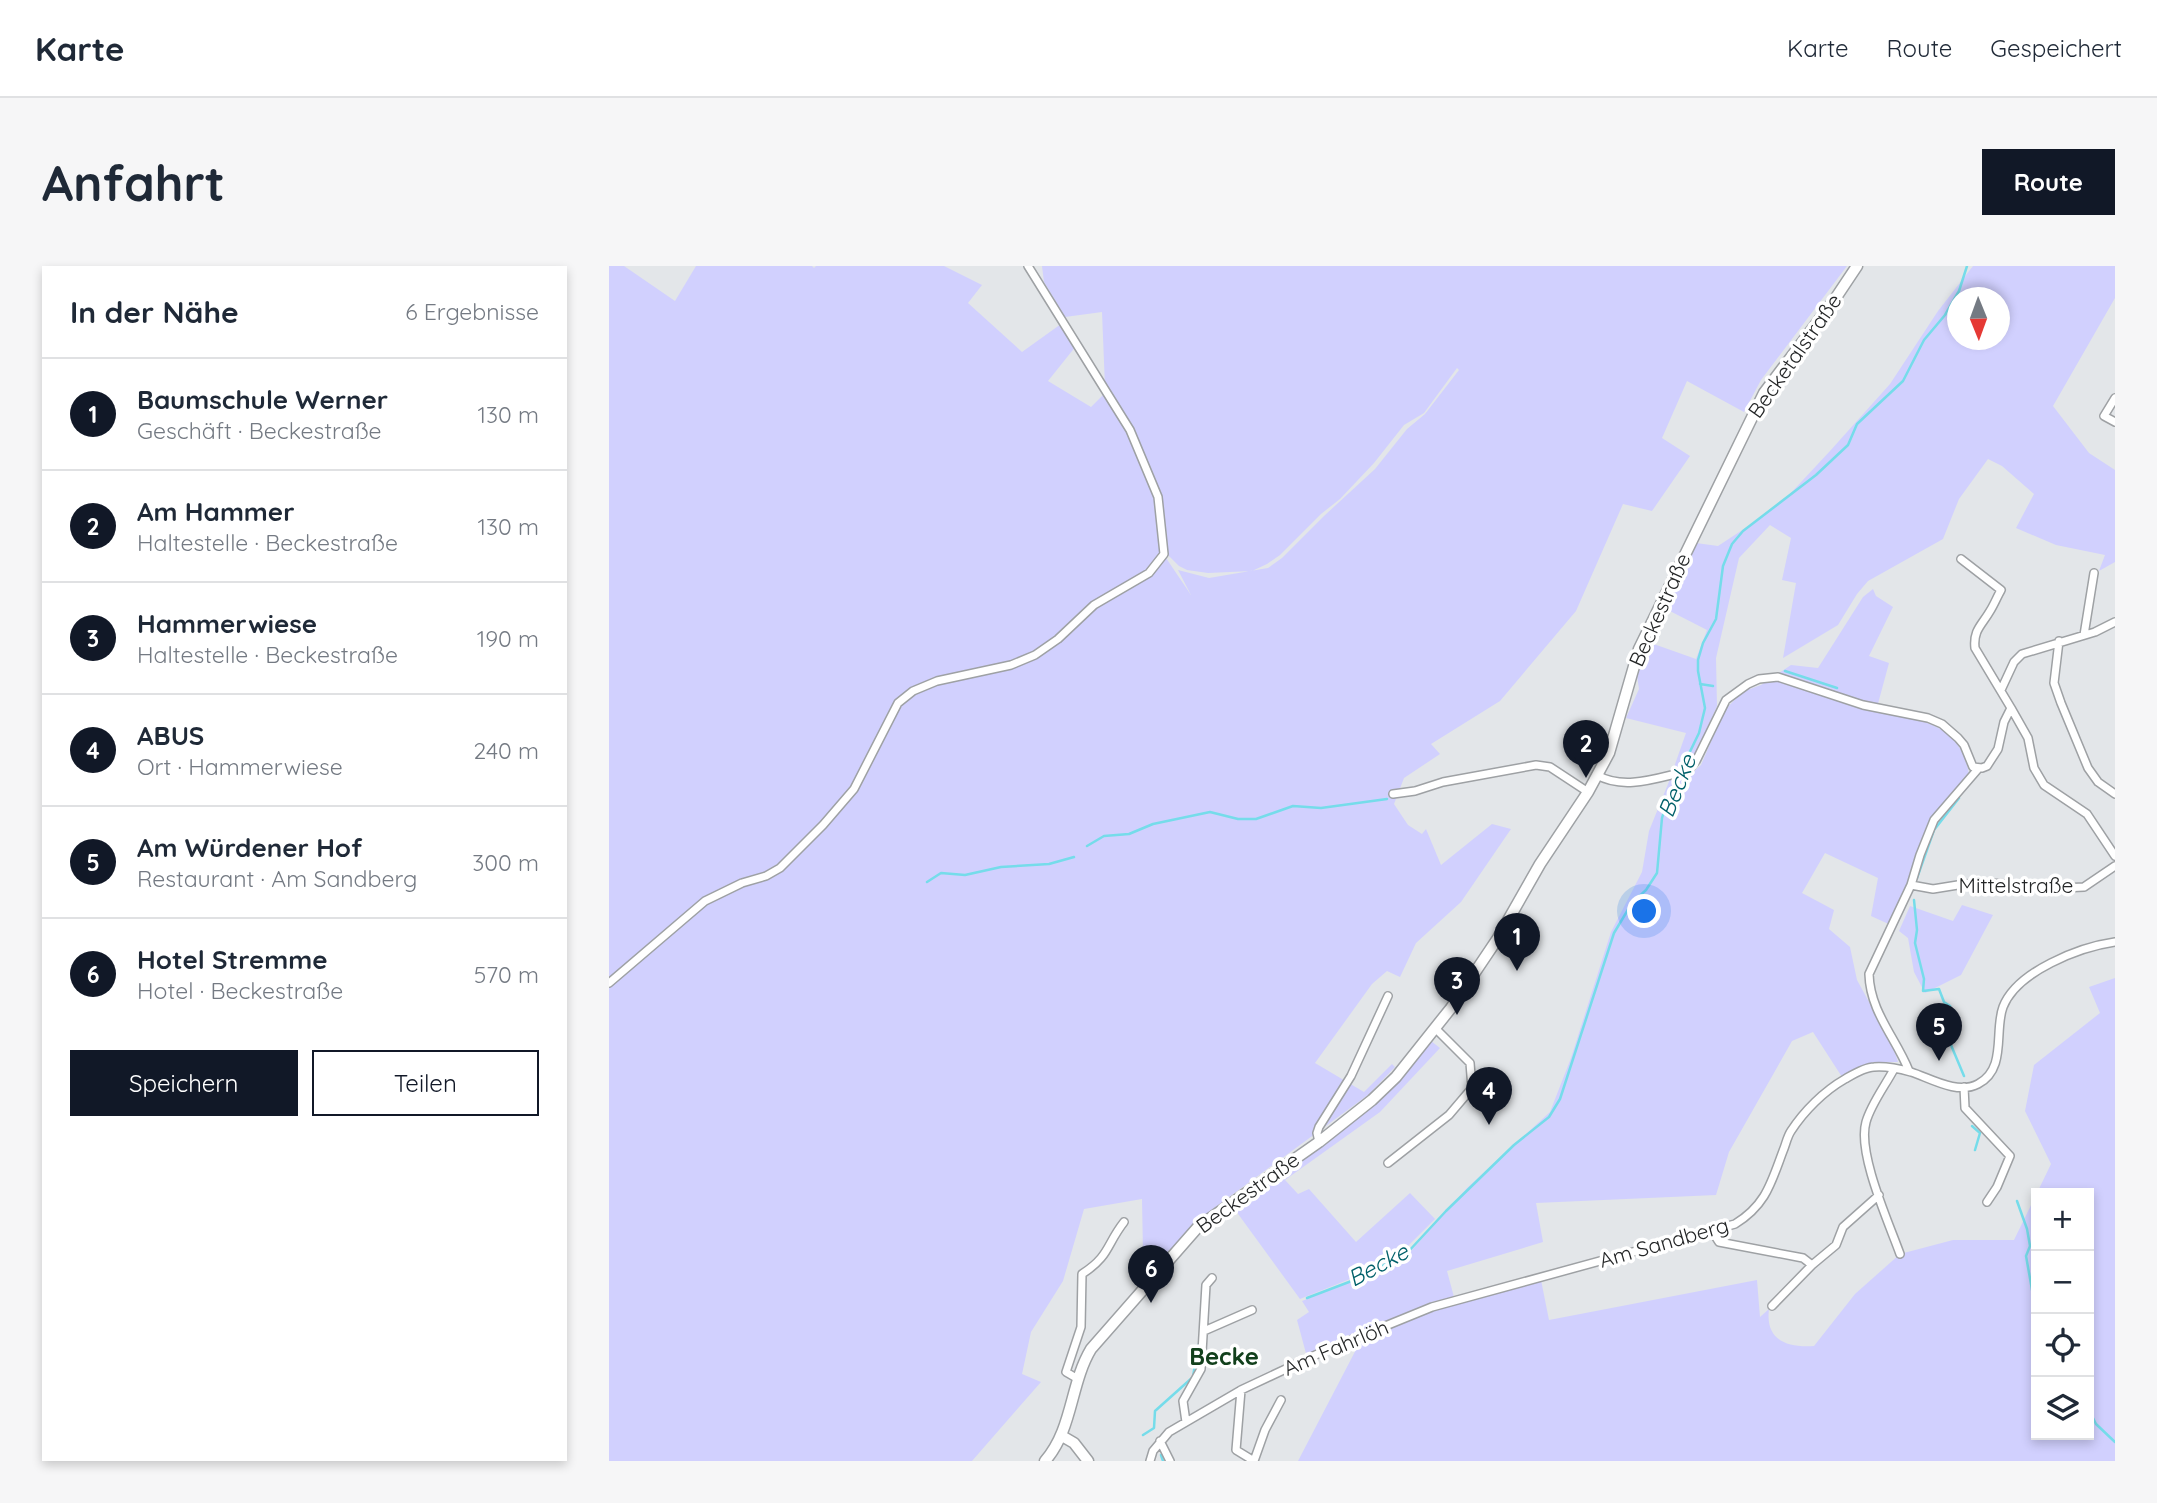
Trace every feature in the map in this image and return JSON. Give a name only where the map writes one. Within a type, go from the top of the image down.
[{"type":"main road","name":"Becketalstraße","points":[[1735,448],[1764,393],[1857,266]]},
{"type":"main road","name":"Beckestraße","points":[[1078,1379],[1091,1349],[1198,1227],[1319,1142],[1372,1100],[1396,1077],[1435,1028],[1498,938],[1609,753],[1639,649],[1735,448]]},
{"type":"main road","points":[[1045,1461],[1062,1436],[1078,1379]]},
{"type":"main road","points":[[1062,1436],[1074,1443],[1088,1461]]},
{"type":"street","points":[[609,983],[705,901],[780,868],[854,789],[898,703],[913,691],[937,681],[1011,665],[1035,655],[1058,639],[1094,605],[1149,573],[1164,554],[1158,497],[1130,430],[1028,266]]},
{"type":"street","points":[[2115,398],[2104,416],[2115,422]]},
{"type":"street","points":[[1961,559],[2001,590],[1978,626],[1974,637],[1975,648],[2028,738],[2033,768],[2044,785],[2087,814],[2115,856]]},
{"type":"street","points":[[2084,635],[2094,573]]},
{"type":"street","points":[[2001,690],[2014,662],[2022,654],[2095,632],[2115,622]]},
{"type":"street","points":[[2059,641],[2054,683],[2061,703],[2088,768],[2098,782],[2115,794]]},
{"type":"street","points":[[1597,775],[1607,780],[1626,782],[1685,772],[1696,761],[1726,700],[1748,684],[1759,679],[1776,677],[1863,705],[1928,718],[1942,724],[1964,745],[1973,767],[1978,769]]},
{"type":"street","points":[[1909,1071],[1878,1015],[1869,985],[1869,974],[1911,886],[1934,820],[1978,769],[1987,766],[1998,749],[2004,722],[2011,708]]},
{"type":"street","points":[[1393,794],[1415,792],[1443,782],[1536,765],[1551,767],[1588,792]]},
{"type":"street","name":"Mittelstraße","points":[[1911,886],[1933,889],[1989,883],[2084,887],[2115,866]]},
{"type":"street","points":[[1987,1202],[1997,1187],[2010,1156],[1965,1108],[1964,1087],[1978,1084],[1995,1067],[2002,1010],[2007,998],[2026,977],[2061,959],[2101,944],[2115,942]]},
{"type":"street","name":"Beckestraße","points":[[1319,1142],[1319,1127],[1351,1076],[1388,996]]},
{"type":"street","points":[[1388,1163],[1449,1115],[1472,1088],[1470,1063],[1435,1028]]},
{"type":"street","name":"Am Sandberg","points":[[1432,1307],[1735,1224],[1752,1213],[1768,1192],[1790,1132],[1813,1104],[1843,1080],[1872,1067],[1909,1071],[1944,1084],[1964,1087]]},
{"type":"street","points":[[1894,1069],[1866,1122],[1864,1139],[1867,1157],[1900,1254]]},
{"type":"street","points":[[1772,1306],[1836,1245],[1843,1227],[1879,1195]]},
{"type":"street","points":[[1078,1379],[1066,1372],[1081,1326],[1082,1273],[1102,1259],[1112,1238],[1124,1222]]},
{"type":"street","points":[[1712,1231],[1719,1242],[1804,1258],[1812,1265]]},
{"type":"street","points":[[1186,1422],[1183,1401],[1201,1369],[1206,1285],[1212,1278]]},
{"type":"street","name":"Am Fahrlöh","points":[[1150,1461],[1160,1441],[1169,1432],[1241,1390],[1324,1351],[1432,1307]]},
{"type":"street","points":[[1203,1331],[1252,1310]]},
{"type":"street","name":"Am Fahrlöh","points":[[1241,1390],[1236,1450],[1254,1461],[1265,1430],[1281,1400]]},
{"type":"street","points":[[1160,1441],[1170,1461]]},
{"type":"shaded area","points":[[609,266],[624,266],[675,301],[696,266],[944,266],[982,285],[968,303],[1022,352],[1061,324],[1076,346],[1048,381],[1091,407],[1105,393],[1128,431],[1156,497],[1161,553],[1148,572],[1094,603],[1090,608],[1151,575],[1164,555],[1191,595],[1178,570],[1209,578],[1250,571],[1208,573],[1187,570],[1166,553],[1161,496],[1132,429],[1105,387],[1102,312],[1065,317],[1044,282],[1042,266],[1847,266],[1761,380],[1744,412],[1687,381],[1662,438],[1690,456],[1652,511],[1623,504],[1576,611],[1500,701],[1431,744],[1440,754],[1404,778],[1394,804],[1408,825],[1422,834],[1426,829],[1441,865],[1492,824],[1511,829],[1461,902],[1416,943],[1400,977],[1387,971],[1372,984],[1315,1063],[1364,1092],[1392,1064],[1395,1067],[1368,1095],[1195,1222],[1155,1267],[1143,1253],[1142,1199],[1084,1209],[1063,1281],[1031,1332],[1022,1374],[1041,1382],[972,1461],[609,1461]],"holes":[[[1457,368],[1459,370],[1425,414],[1407,429],[1375,469],[1282,558],[1268,568],[1253,571],[1280,555],[1340,499],[1374,463],[1404,425],[1424,413]]]},
{"type":"shaded area","points":[[1973,266],[2115,266],[2115,298],[2053,406],[2089,453],[2115,470],[2115,562],[2099,571],[2105,555],[2056,545],[2016,528],[2034,494],[2002,466],[1988,459],[1959,499],[1943,539],[1868,581],[1838,625],[1783,658],[1796,583],[1782,580],[1791,538],[1770,525],[1739,558],[1716,658],[1717,706],[1695,757],[1687,768],[1673,770],[1686,733],[1626,718],[1639,689],[1637,675],[1648,642],[1696,659],[1707,630],[1664,608],[1696,543],[1718,546],[1789,495],[1890,384],[1947,299],[1947,350],[2010,350],[2010,287],[1957,287]]},
{"type":"shaded area","points":[[1873,589],[1876,596],[1893,607],[1869,656],[1889,663],[1876,711],[1922,721],[1947,734],[1957,743],[1969,774],[1934,820],[1893,926],[1871,916],[1878,878],[1825,853],[1802,893],[1834,910],[1829,929],[1850,947],[1857,980],[1892,1044],[1898,1062],[1874,1062],[1842,1077],[1813,1032],[1792,1041],[1729,1152],[1716,1195],[1536,1203],[1543,1242],[1447,1271],[1454,1297],[1431,1302],[1307,1357],[1297,1320],[1309,1312],[1302,1301],[1363,1277],[1411,1251],[1467,1188],[1550,1112],[1571,1058],[1611,932],[1642,872],[1649,831],[1670,779],[1689,776],[1701,765],[1724,711],[1742,692],[1761,685],[1791,665],[1818,668],[1863,597]]},
{"type":"shaded area","points":[[1962,905],[1993,915],[1961,975],[1925,993],[1914,972],[1908,938],[1899,931],[1910,906],[1953,921]]},
{"type":"shaded area","points":[[2115,978],[2115,1461],[1298,1461],[1360,1342],[1434,1310],[1541,1280],[1549,1320],[1757,1280],[1760,1317],[1769,1309],[1774,1335],[1787,1343],[1814,1346],[1855,1294],[1900,1254],[1953,1240],[2014,1240],[2031,1205],[2031,1440],[2094,1440],[2094,1188],[2039,1188],[2051,1164],[2025,1111],[2034,1065],[2100,1013],[2089,987]]},
{"type":"shaded area","points":[[1431,1041],[1440,1048],[1380,1112],[1285,1180],[1298,1194],[1309,1189],[1356,1242],[1410,1193],[1435,1219],[1407,1247],[1360,1275],[1300,1299],[1233,1207],[1281,1176],[1376,1102]]},
{"type":"waterway","name":"Becke","points":[[1307,1298],[1362,1277],[1408,1252],[1514,1145],[1549,1117],[1560,1099],[1614,933],[1632,903],[1646,890],[1657,873],[1662,818],[1669,795],[1699,733],[1705,708],[1698,660],[1703,643],[1716,619],[1723,566],[1732,544],[1743,531],[1816,475],[1848,445],[1857,424],[1903,381],[1924,340],[1945,315],[1959,291],[1967,266]]},
{"type":"waterway","points":[[1785,671],[1837,688]]},
{"type":"waterway","points":[[1700,684],[1713,686]]},
{"type":"waterway","points":[[1917,878],[1934,830],[1959,798]]},
{"type":"waterway","points":[[1087,846],[1104,836],[1129,834],[1153,824],[1210,812],[1238,819],[1256,819],[1293,806],[1321,808],[1387,799]]},
{"type":"waterway","points":[[927,882],[941,873],[965,875],[1001,867],[1049,864],[1074,857]]},
{"type":"waterway","points":[[1914,900],[1917,930],[1915,943],[1924,979],[1923,991],[1939,989],[1944,1002],[1950,1006],[1952,1019],[1943,1026],[1964,1076]]},
{"type":"waterway","points":[[1972,1126],[1980,1133],[1975,1150]]},
{"type":"waterway","points":[[2017,1201],[2030,1246],[2026,1256],[2031,1284]]},
{"type":"waterway","name":"Becke","points":[[1143,1435],[1154,1428],[1155,1411],[1193,1377],[1198,1345]]},
{"type":"waterway","points":[[2094,1420],[2115,1442]]},
{"type":"waterway","points":[[1161,1455],[1163,1461]]},
{"type":"place","name":"Am Hammer","points":[[1586,778]]},
{"type":"place","name":"Baumschule Werner","points":[[1517,971]]},
{"type":"place","name":"Hammerwiese","points":[[1457,1015]]},
{"type":"place","name":"Am Würdener Hof","points":[[1939,1061]]},
{"type":"place","name":"ABUS","points":[[1489,1125]]},
{"type":"place","name":"Hotel Stremme","points":[[1151,1303]]},
{"type":"district","name":"Becke","points":[[1224,1357]]}]
